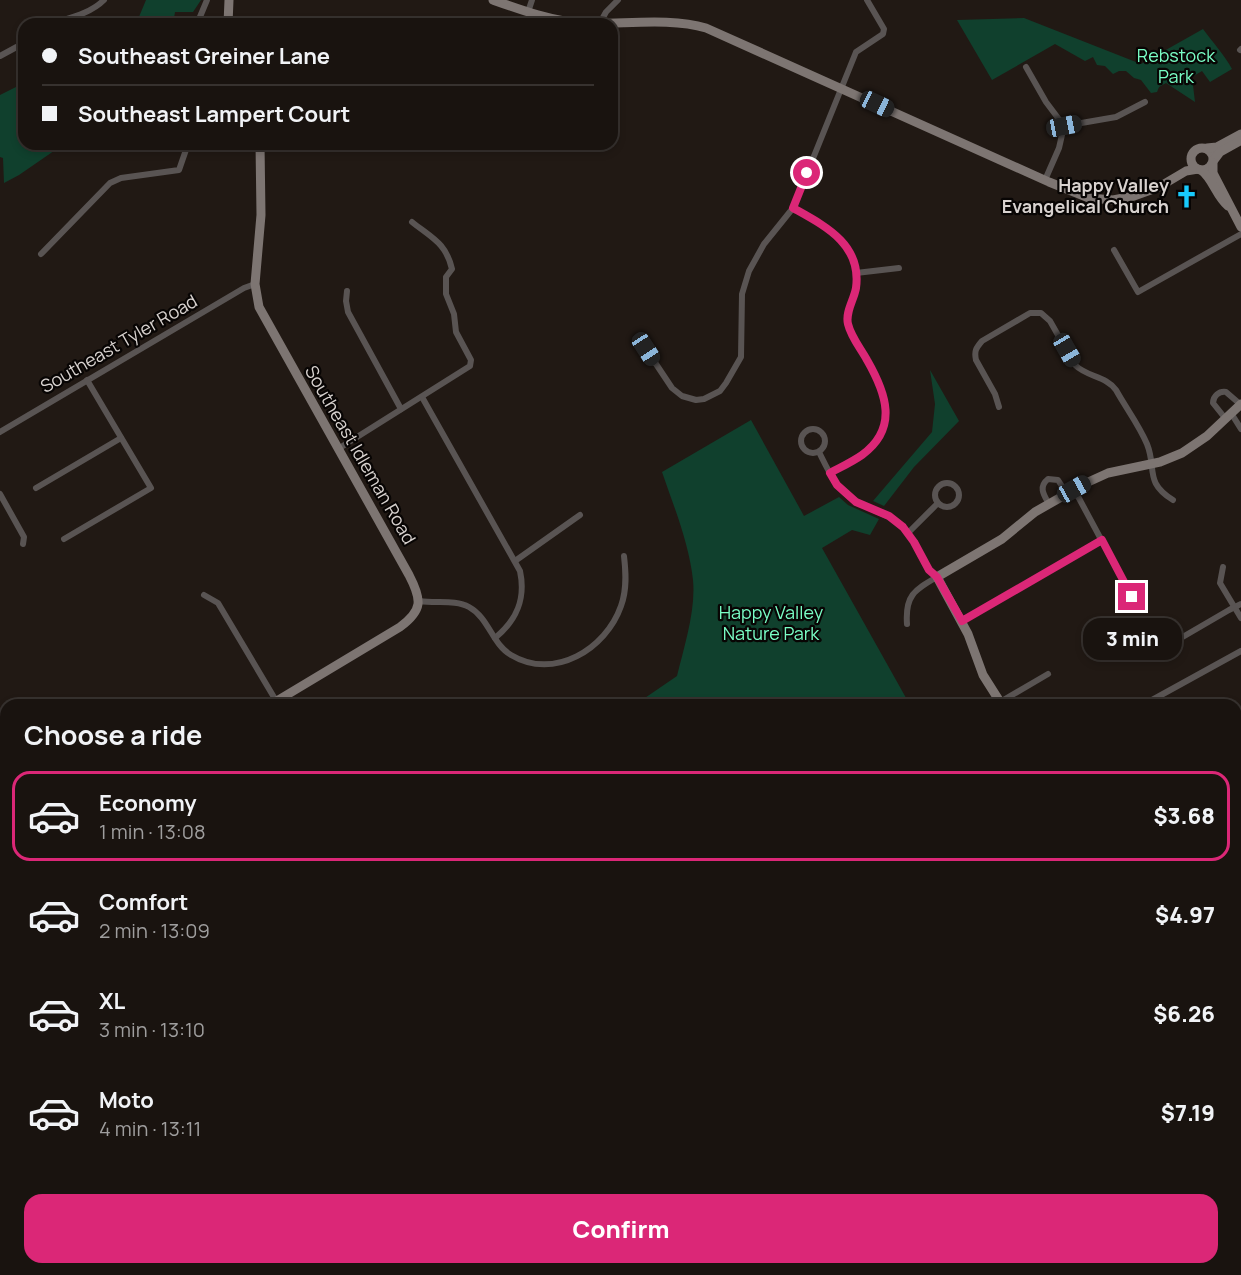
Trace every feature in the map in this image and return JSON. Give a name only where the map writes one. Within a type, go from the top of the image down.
[{"type":"main road","points":[[228,18],[230,0]]},
{"type":"main road","points":[[492,0],[551,18]]},
{"type":"main road","points":[[618,23],[698,25],[1045,180],[1098,200],[1126,198],[1159,187],[1186,171],[1207,169],[1220,152],[1241,140]]},
{"type":"main road","points":[[1151,188],[1156,182],[1184,165],[1198,148],[1217,147],[1241,134]]},
{"type":"main road","points":[[1207,148],[1213,154],[1213,173],[1241,226]]},
{"type":"main road","name":"Southeast Idleman Road","points":[[260,150],[261,214],[255,284],[259,307],[409,575],[420,601]]},
{"type":"main road","points":[[1191,157],[1192,163],[1208,177],[1221,200],[1229,206]]},
{"type":"main road","points":[[998,699],[983,675],[962,621],[937,577],[1002,539],[1028,518],[1070,491],[1108,473],[1151,464],[1173,457],[1191,447],[1207,436],[1241,404]]},
{"type":"main road","points":[[283,699],[400,627],[413,616],[420,601]]},
{"type":"street","points":[[69,18],[89,11],[104,0]]},
{"type":"street","points":[[200,18],[207,0]]},
{"type":"street","points":[[528,12],[532,0]]},
{"type":"street","points":[[603,18],[618,0]]},
{"type":"street","points":[[646,349],[672,388],[682,396],[696,400],[704,399],[720,391],[734,372],[741,357],[742,300],[749,271],[764,244],[793,208],[856,52],[881,36],[884,31],[867,0]]},
{"type":"street","points":[[0,56],[18,48]]},
{"type":"street","points":[[1026,67],[1046,102],[1064,126],[1059,148],[1045,180]]},
{"type":"street","points":[[1064,126],[1116,117],[1145,102]]},
{"type":"street","points":[[40,254],[110,183],[121,178],[179,170],[186,150]]},
{"type":"street","points":[[793,208],[837,234],[848,249],[856,273],[855,291],[848,312],[848,325],[882,386],[885,402],[885,420],[873,445],[861,455],[830,473]]},
{"type":"street","points":[[338,449],[466,370],[471,360],[456,332],[454,314],[446,294],[446,277],[452,269],[447,252],[441,244],[412,222]]},
{"type":"street","points":[[1114,250],[1138,292],[1241,234]]},
{"type":"street","points":[[856,273],[899,268]]},
{"type":"street","name":"Southeast Tyler Road","points":[[0,432],[244,288],[255,284]]},
{"type":"street","points":[[347,291],[345,301],[348,312],[401,409]]},
{"type":"street","points":[[999,407],[995,394],[976,360],[974,353],[976,347],[982,341],[1030,313],[1041,313],[1050,321],[1075,365],[1081,371],[1113,386],[1146,442],[1152,474],[1158,489],[1173,501]]},
{"type":"street","points":[[64,539],[151,488],[87,380]]},
{"type":"street","points":[[1241,404],[1226,392],[1217,394],[1213,400],[1241,429]]},
{"type":"street","points":[[422,397],[515,561],[522,580],[521,602],[512,621],[495,639]]},
{"type":"street","points":[[36,488],[121,438]]},
{"type":"street","points":[[819,452],[837,485],[856,502],[889,516],[908,533],[929,570],[937,577],[919,587],[909,598],[907,624]]},
{"type":"street","points":[[1049,504],[1042,490],[1044,484],[1048,479],[1058,480],[1070,491],[1102,540],[1132,597]]},
{"type":"street","points":[[0,494],[24,537],[23,544]]},
{"type":"street","points":[[908,533],[938,503]]},
{"type":"street","points":[[515,561],[580,515]]},
{"type":"street","points":[[962,621],[1102,540]]},
{"type":"street","points":[[420,601],[457,603],[470,607],[481,616],[495,639],[511,655],[525,662],[536,664],[556,663],[584,653],[606,634],[617,616],[624,595],[626,574],[624,556]]},
{"type":"street","points":[[1223,567],[1221,583],[1238,606],[1241,618]]},
{"type":"street","points":[[204,595],[218,603],[272,699]]},
{"type":"street","points":[[1150,656],[1238,606]]},
{"type":"street","points":[[1154,699],[1241,651]]},
{"type":"street","points":[[1009,699],[1048,674]]},
{"type":"green space","points":[[146,0],[201,0],[193,12],[175,12],[174,18],[138,18]]},
{"type":"green space","name":"Rebstock Park","points":[[1024,18],[1141,64],[1203,29],[1232,69],[1210,82],[1202,71],[1192,77],[1195,102],[1166,83],[1159,87],[1157,92],[1151,93],[1141,80],[1134,78],[1126,71],[1113,74],[1105,66],[1097,65],[1093,57],[1085,61],[1055,44],[992,80],[957,20]]},
{"type":"green space","points":[[18,86],[18,150],[55,150],[4,183],[3,158],[0,157],[0,95]]},
{"type":"green space","points":[[930,370],[959,421],[914,467],[884,506],[873,501],[932,432],[935,404]]},
{"type":"green space","name":"Happy Valley Nature Park","points":[[751,420],[804,516],[839,497],[848,505],[879,519],[870,535],[852,530],[822,548],[907,699],[643,699],[677,676],[693,604],[693,580],[688,552],[662,472]]},
{"type":"place","name":"Happy Valley Evangelical Church","points":[[1187,196]]},
{"type":"route","points":[[807,173],[793,208],[837,234],[848,249],[856,273],[854,297],[847,318],[848,325],[882,386],[886,411],[885,420],[873,445],[861,455],[830,473],[837,485],[856,502],[889,516],[903,527],[929,570],[937,577],[962,621],[1102,540],[1132,597]]}]
